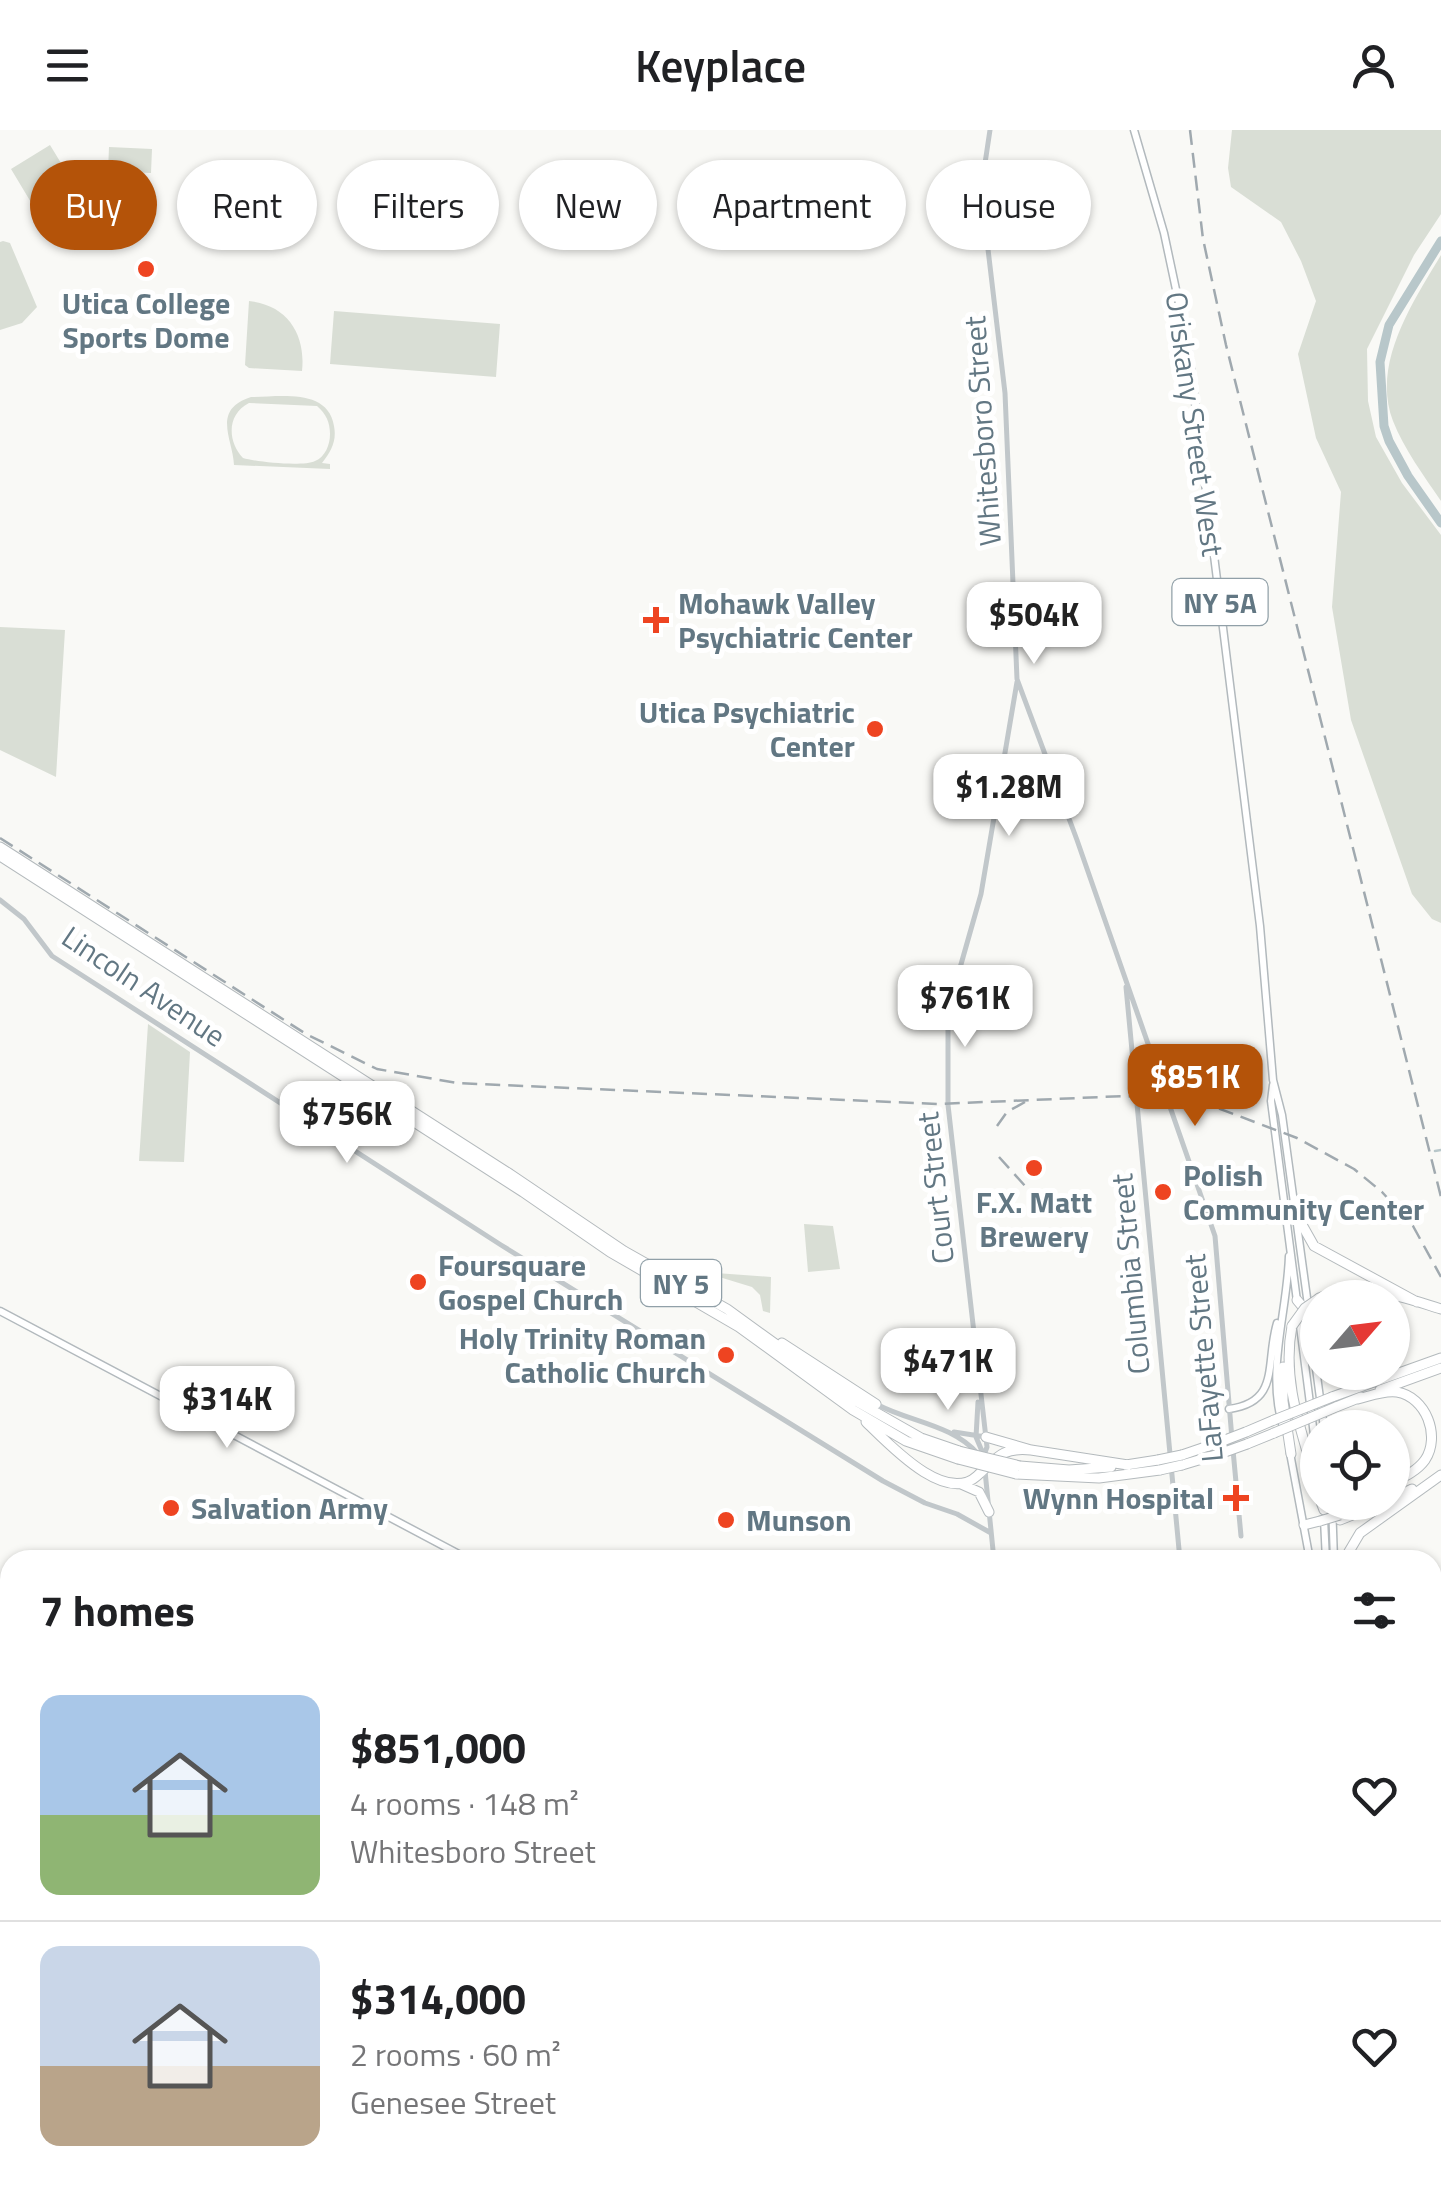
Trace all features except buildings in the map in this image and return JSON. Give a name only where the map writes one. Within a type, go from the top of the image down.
[{"type":"highway","name":"NY 5","points":[[0,847],[510,1174],[624,1252],[727,1310],[849,1397],[959,1455]]},
{"type":"highway","name":"NY 5","points":[[0,856],[493,1172],[610,1252],[739,1327],[853,1410],[906,1441],[1018,1470],[1099,1478],[1221,1447],[1248,1444],[1354,1390]]},
{"type":"highway","points":[[1296,1214],[1314,1246],[1417,1302]]},
{"type":"highway","points":[[1410,1300],[1441,1309]]},
{"type":"highway","points":[[727,1310],[876,1404]]},
{"type":"highway","points":[[1291,1454],[1283,1403],[1283,1371],[1286,1340],[1300,1315]]},
{"type":"highway","points":[[1292,1326],[1288,1372],[1300,1428]]},
{"type":"highway","name":"NY 5","points":[[1410,1368],[1441,1358]]},
{"type":"highway","name":"NY 5","points":[[1221,1447],[1274,1420],[1358,1399],[1441,1368]]},
{"type":"highway","points":[[1358,1399],[1398,1392],[1418,1402],[1427,1412],[1432,1448],[1426,1460],[1410,1473]]},
{"type":"highway","points":[[853,1410],[934,1478],[979,1492],[990,1512]]},
{"type":"highway","points":[[980,1436],[1031,1450],[1128,1465]]},
{"type":"highway","points":[[958,1484],[976,1477],[984,1460],[1007,1451],[1031,1450]]},
{"type":"highway","name":"NY 5","points":[[1018,1470],[1159,1465]]},
{"type":"highway","points":[[1410,1490],[1441,1474]]},
{"type":"highway","points":[[1350,1550],[1360,1534],[1441,1474]]},
{"type":"highway","points":[[1305,1527],[1330,1520]]},
{"type":"main road","name":"Oriskany Street West","points":[[1134,130],[1164,232],[1188,346],[1260,926],[1273,1080],[1308,1280]]},
{"type":"main road","name":"Oriskany Street West","points":[[1273,1080],[1271,1101],[1310,1410]]},
{"type":"main road","points":[[1289,1234],[1288,1287],[1274,1378],[1308,1550]]},
{"type":"main road","points":[[0,1310],[451,1550]]},
{"type":"main road","points":[[1228,1409],[1250,1404],[1264,1392],[1272,1339],[1283,1313]]},
{"type":"main road","points":[[1325,1520],[1326,1550]]},
{"type":"main road","points":[[1328,1520],[1332,1550]]},
{"type":"street","name":"Whitesboro Street","points":[[990,130],[981,190],[1005,393],[1017,679],[1215,1236]]},
{"type":"street","name":"Court Street","points":[[993,1550],[948,1105],[948,1010],[981,894],[1017,679]]},
{"type":"street","name":"Lincoln Avenue","points":[[0,900],[24,919],[52,956],[517,1255],[853,1464],[991,1533]]},
{"type":"street","name":"Columbia Street","points":[[1126,984],[1179,1550]]},
{"type":"street","name":"LaFayette Street","points":[[1215,1236],[1240,1536]]},
{"type":"street","points":[[876,1404],[903,1418],[980,1436]]},
{"type":"street","points":[[951,1432],[984,1460]]},
{"type":"shaded area","points":[[1232,130],[1441,130],[1441,214],[1414,255],[1367,349],[1368,401],[1376,437],[1402,483],[1441,535],[1441,923],[1432,919],[1412,894],[1351,720],[1332,607],[1341,492],[1316,438],[1298,354],[1316,301],[1281,222],[1231,187],[1228,168]]},
{"type":"shaded area","points":[[50,145],[59,160],[30,160],[30,201],[11,169]]},
{"type":"shaded area","points":[[109,147],[152,149],[152,160],[108,160]]},
{"type":"shaded area","points":[[0,242],[10,243],[37,307],[22,323],[0,330]]},
{"type":"shaded area","points":[[1441,255],[1441,501],[1393,421],[1387,378],[1398,334]]},
{"type":"shaded area","points":[[249,301],[274,309],[292,324],[301,345],[302,371],[245,365]]},
{"type":"shaded area","points":[[334,311],[500,324],[496,377],[330,364]]},
{"type":"shaded area","points":[[288,396],[323,405],[335,431],[322,463],[330,464],[330,469],[234,465],[227,426],[231,409],[251,397]],"holes":[[[249,403],[317,406],[327,418],[330,434],[319,459],[301,464],[243,458],[234,444],[233,421]]]},
{"type":"shaded area","points":[[0,627],[65,630],[56,777],[0,750]]},
{"type":"shaded area","points":[[148,1024],[190,1052],[184,1162],[139,1161]]},
{"type":"shaded area","points":[[804,1224],[833,1226],[840,1269],[808,1272]]},
{"type":"shaded area","points":[[716,1273],[771,1277],[770,1313],[763,1311],[760,1295],[752,1287]]},
{"type":"waterway","points":[[1441,241],[1389,325],[1380,362],[1384,426],[1389,441],[1441,523]]},
{"type":"waterway","points":[[1435,1151],[1441,1150]]},
{"type":"railway","points":[[1190,130],[1203,239],[1226,345],[1441,1197]]},
{"type":"railway","points":[[0,838],[306,1034],[377,1069],[457,1083],[939,1104],[1125,1096],[1199,1101],[1297,1138],[1354,1169],[1413,1226],[1441,1277]]},
{"type":"railway","points":[[997,1126],[1007,1112],[1025,1102]]},
{"type":"railway","points":[[999,1157],[1026,1187]]},
{"type":"place","name":"Utica College Sports Dome","points":[[146,269]]},
{"type":"place","name":"Mohawk Valley Psychiatric Center","points":[[656,620]]},
{"type":"place","name":"Utica Psychiatric Center","points":[[875,729]]},
{"type":"place","name":"F.X. Matt Brewery","points":[[1034,1168]]},
{"type":"place","name":"Polish Community Center","points":[[1163,1192]]},
{"type":"place","name":"Foursquare Gospel Church","points":[[418,1282]]},
{"type":"place","name":"Holy Trinity Roman Catholic Church","points":[[726,1355]]},
{"type":"place","name":"Wynn Hospital","points":[[1236,1498]]},
{"type":"place","name":"Salvation Army","points":[[171,1508]]},
{"type":"place","name":"Munson","points":[[726,1520]]}]
